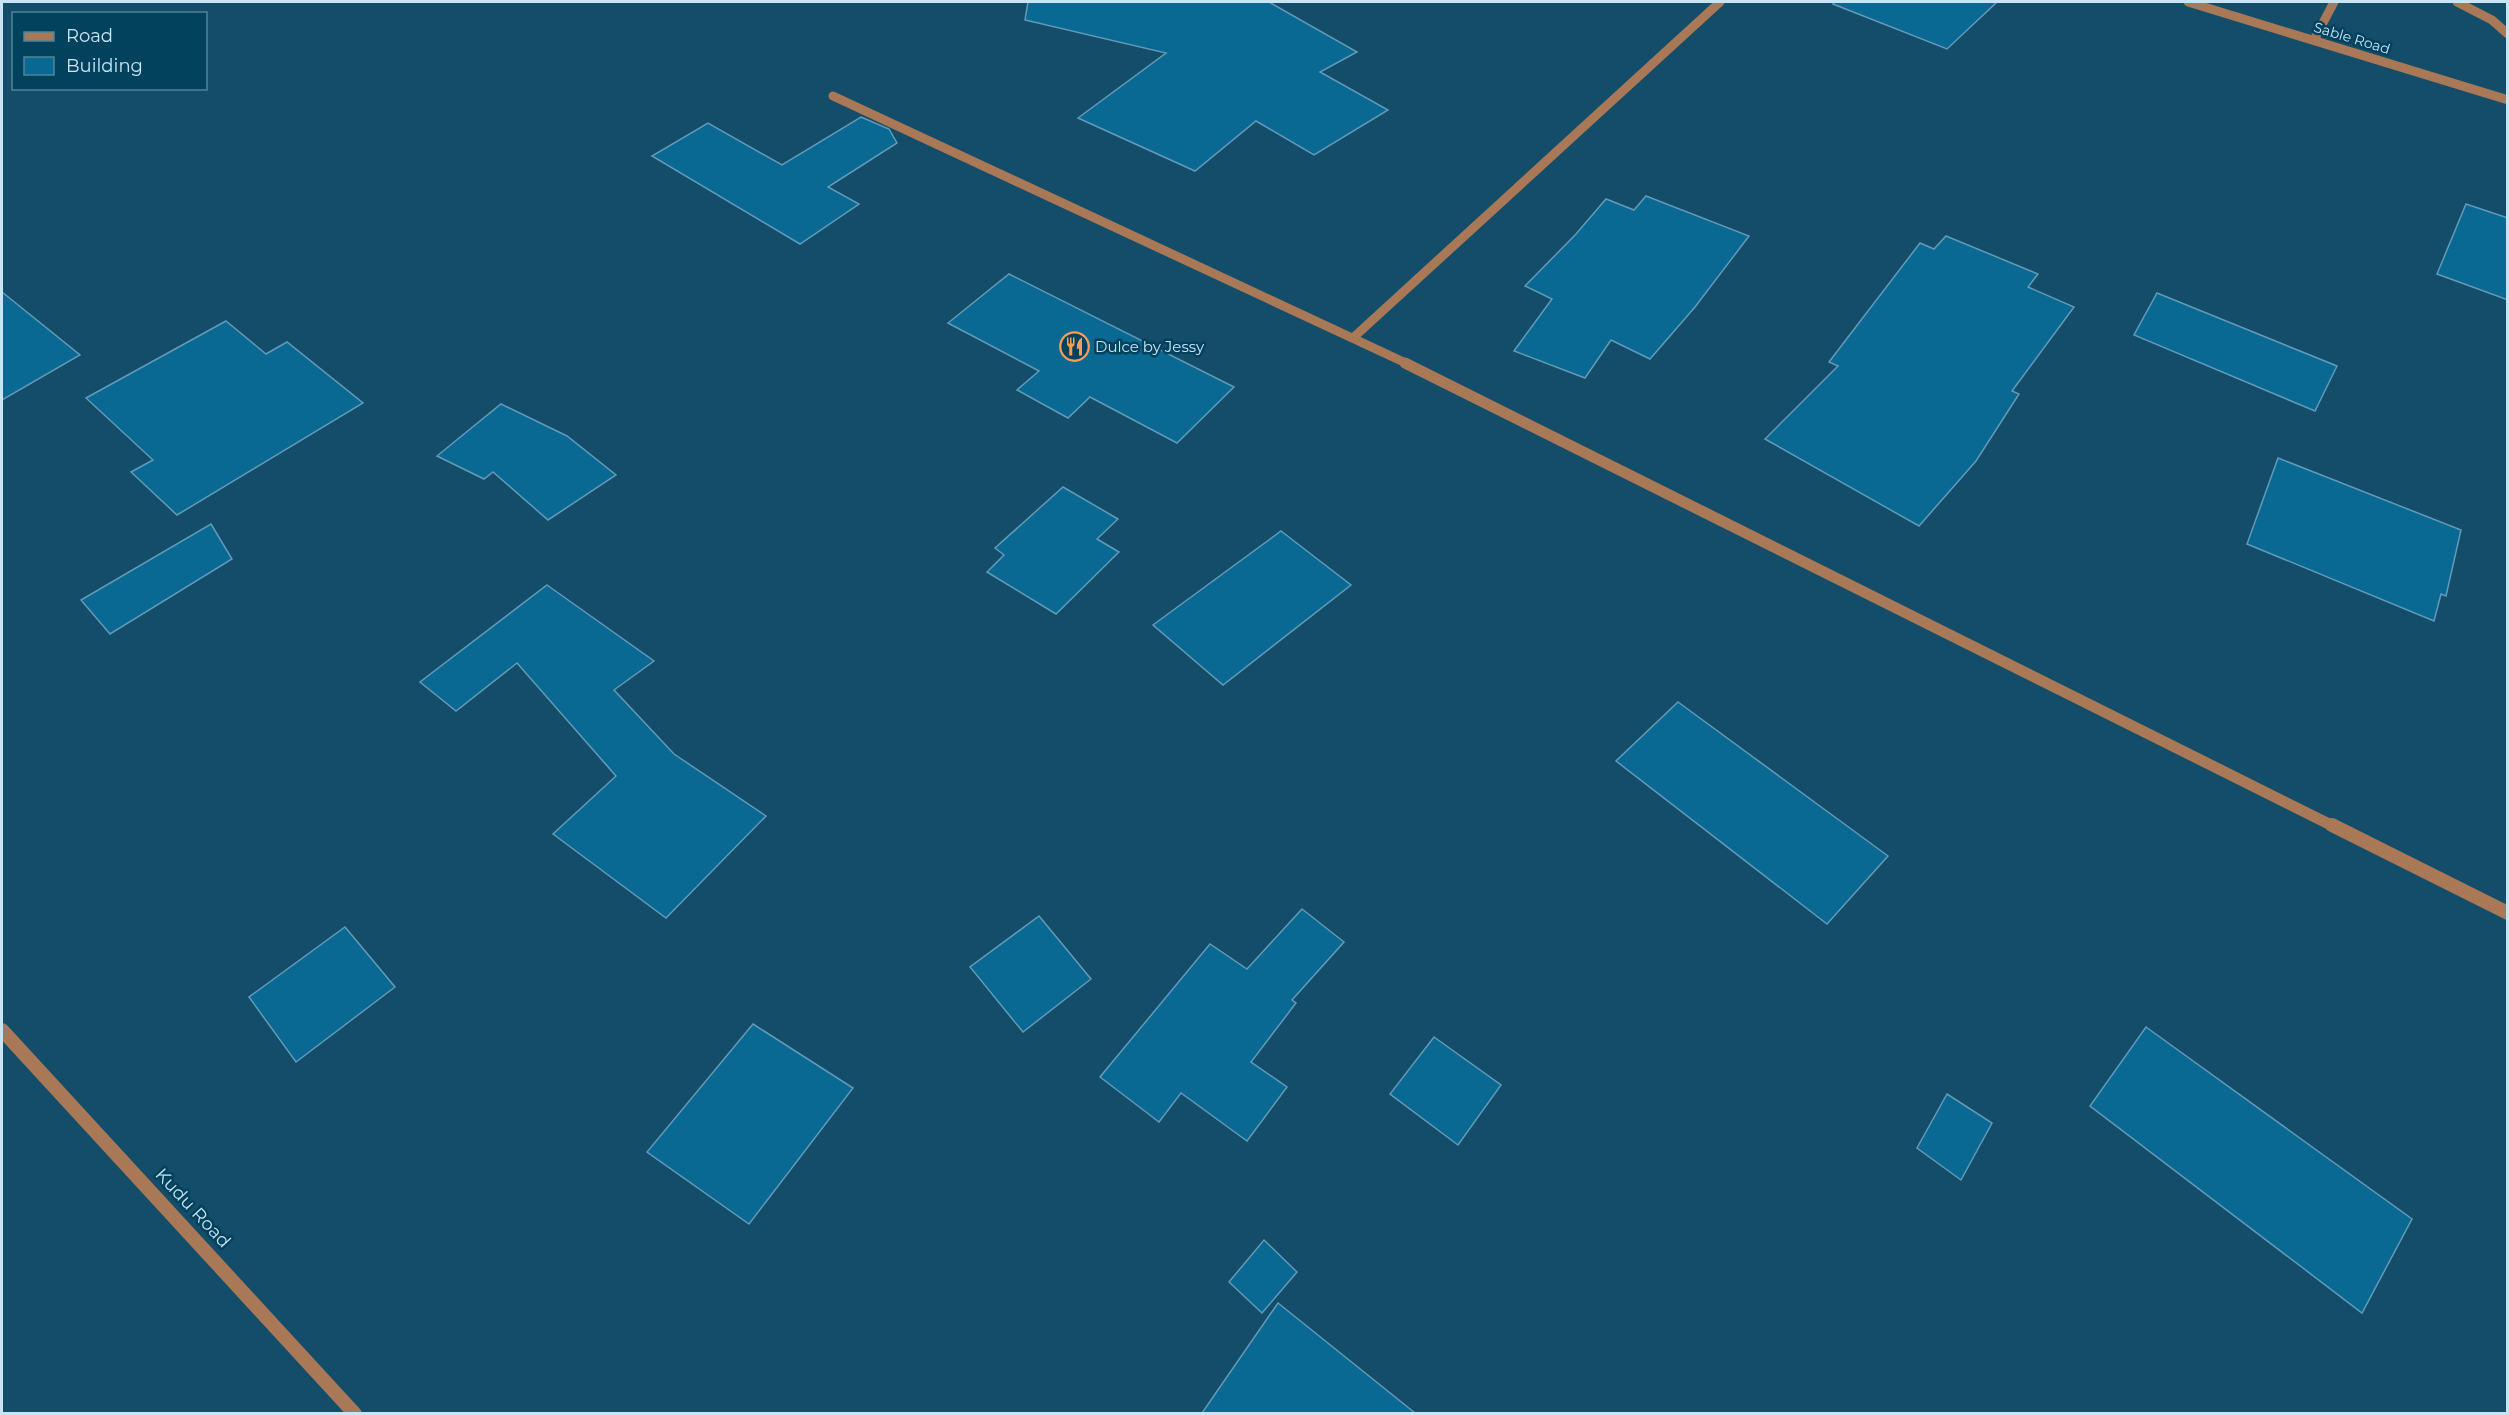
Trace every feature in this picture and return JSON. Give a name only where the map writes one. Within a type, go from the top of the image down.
[{"type":"street","points":[[1354,337],[1720,2]]},
{"type":"street","name":"Sable Road","points":[[2188,2],[2508,100]]},
{"type":"street","points":[[2314,40],[2334,2]]},
{"type":"street","points":[[2457,2],[2492,20],[2508,34]]},
{"type":"street","points":[[833,96],[1354,337],[2508,913]]},
{"type":"street","name":"Kudu Road","points":[[2,1030],[356,1413]]},
{"type":"building","points":[[1028,2],[1269,2],[1357,52],[1320,72],[1388,110],[1314,155],[1256,121],[1195,171],[1078,118],[1166,53],[1025,20]]},
{"type":"building","points":[[1834,2],[1997,2],[1947,49],[1833,4]]},
{"type":"building","points":[[861,117],[889,129],[897,143],[828,187],[859,204],[800,244],[652,156],[708,123],[782,165]]},
{"type":"building","points":[[1646,196],[1749,236],[1695,307],[1650,359],[1611,340],[1585,378],[1514,351],[1552,299],[1525,286],[1576,234],[1606,199],[1634,210]]},
{"type":"building","points":[[2466,204],[2508,218],[2508,300],[2437,274]]},
{"type":"building","points":[[1946,236],[2038,274],[2028,287],[2074,307],[2012,391],[2019,394],[1976,461],[1919,526],[1765,439],[1838,366],[1829,362],[1920,243],[1934,249]]},
{"type":"building","name":"Dulce by Jessy","points":[[1009,274],[1234,387],[1177,443],[1090,397],[1068,418],[1017,390],[1039,371],[948,323]]},
{"type":"building","points":[[2,292],[80,355],[2,400]]},
{"type":"building","points":[[2157,293],[2337,366],[2315,411],[2134,335]]},
{"type":"building","points":[[226,321],[266,354],[287,342],[363,403],[177,515],[131,472],[153,460],[86,398]]},
{"type":"building","points":[[501,404],[567,436],[616,475],[548,520],[493,472],[484,479],[437,456]]},
{"type":"building","points":[[2278,458],[2461,530],[2446,596],[2441,594],[2434,621],[2247,544]]},
{"type":"building","points":[[1063,487],[1118,519],[1097,539],[1119,552],[1056,614],[987,572],[1004,555],[995,548]]},
{"type":"building","points":[[211,524],[232,559],[110,634],[81,600]]},
{"type":"building","points":[[1281,531],[1351,585],[1223,685],[1153,625]]},
{"type":"building","points":[[547,585],[654,661],[614,690],[674,754],[766,816],[666,918],[553,834],[616,776],[517,663],[456,711],[420,682]]},
{"type":"building","points":[[1678,702],[1888,856],[1827,924],[1616,761]]},
{"type":"building","points":[[1302,909],[1344,942],[1292,1000],[1296,1003],[1251,1062],[1287,1087],[1247,1141],[1181,1093],[1159,1122],[1100,1077],[1210,944],[1247,969]]},
{"type":"building","points":[[1039,916],[1091,979],[1023,1032],[970,967]]},
{"type":"building","points":[[345,927],[395,987],[296,1062],[249,997]]},
{"type":"building","points":[[753,1024],[853,1088],[749,1224],[647,1152]]},
{"type":"building","points":[[2146,1027],[2412,1219],[2362,1313],[2090,1106]]},
{"type":"building","points":[[1434,1037],[1501,1085],[1458,1145],[1390,1094]]},
{"type":"building","points":[[1947,1094],[1992,1123],[1961,1180],[1917,1148]]},
{"type":"building","points":[[1264,1240],[1297,1272],[1262,1313],[1229,1282]]},
{"type":"building","points":[[1278,1303],[1415,1413],[1202,1413]]},
{"type":"place","name":"Dulce by Jessy","points":[[1074,347]]}]
